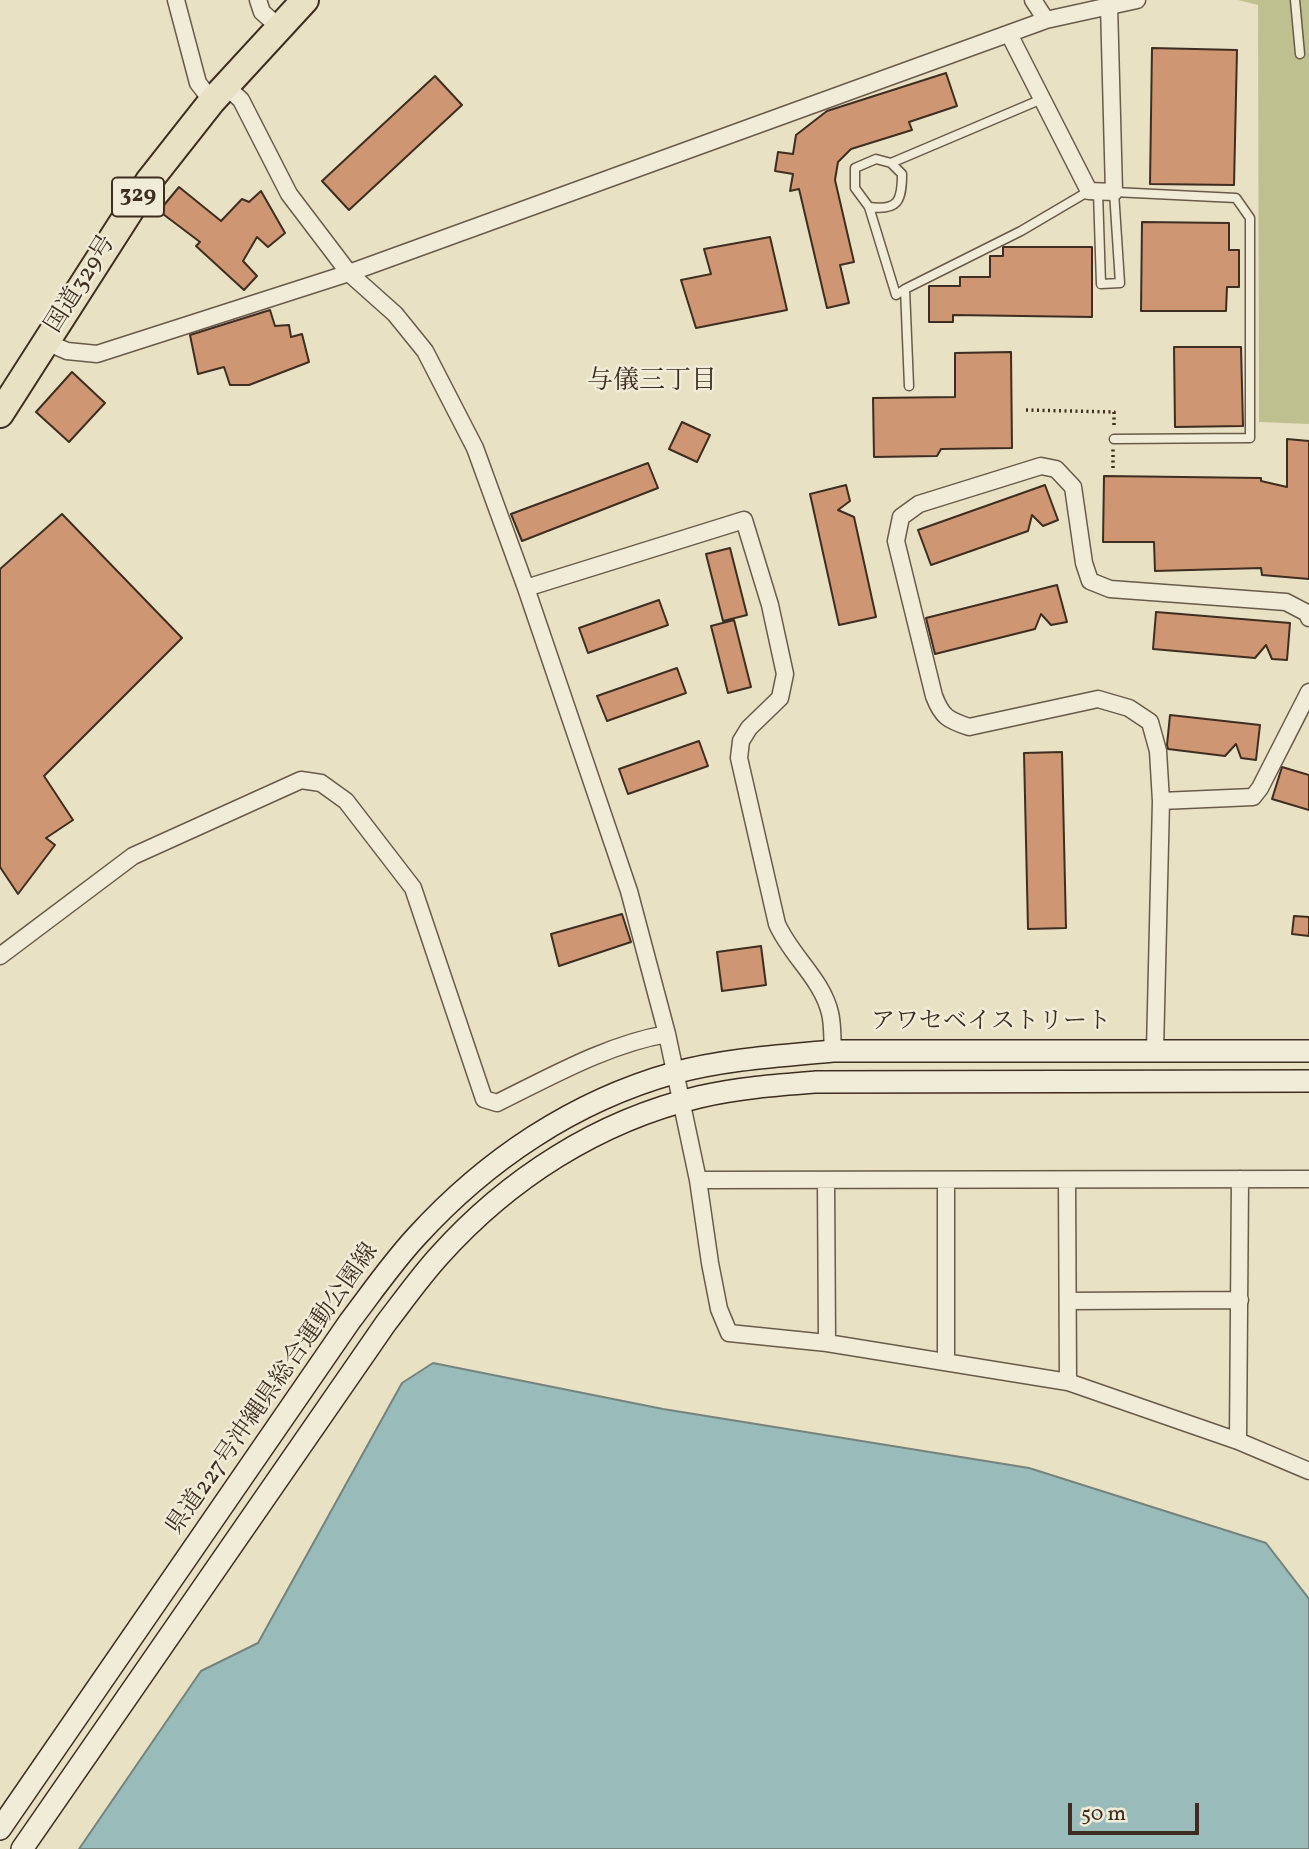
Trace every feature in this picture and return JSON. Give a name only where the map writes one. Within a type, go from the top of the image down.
[{"type":"highway","name":"国道329号","points":[[0,414],[149,181],[219,94],[305,0]]},
{"type":"main road","name":"アワセベイストリート","points":[[675,1073],[770,1057],[833,1052],[1309,1051]]},
{"type":"main road","name":"県道227号沖縄県総合運動公園線","points":[[0,1829],[342,1332],[416,1236],[467,1186],[522,1144],[573,1112],[606,1096],[675,1073]]},
{"type":"main road","points":[[22,1849],[386,1323],[440,1255],[489,1207],[544,1165],[622,1122],[681,1102],[747,1089],[816,1082],[1309,1081]]},
{"type":"street","points":[[176,0],[198,83],[219,94],[242,100],[289,194],[349,273],[394,314],[425,351],[475,448],[526,588],[629,891],[667,1034],[698,1180],[719,1309],[729,1333],[827,1343],[1068,1382],[1238,1441],[1309,1471]]},
{"type":"street","points":[[258,0],[262,12],[279,27]]},
{"type":"street","points":[[1033,0],[1046,20]]},
{"type":"street","points":[[46,342],[67,351],[97,354],[349,273],[1046,20],[1136,0]]},
{"type":"street","points":[[1101,192],[1109,5]]},
{"type":"street","points":[[1009,34],[1042,99],[1101,192]]},
{"type":"street","points":[[1154,1050],[1161,801],[1158,751],[1150,722],[1129,708],[1098,699],[969,727],[955,723],[941,712],[934,696],[896,541],[901,517],[919,505],[1041,466],[1056,469],[1073,487],[1084,564],[1090,581],[1110,589],[1286,603],[1307,613],[1309,618]]},
{"type":"street","points":[[526,588],[744,520],[770,605],[785,674],[780,698],[749,728],[741,741],[739,758],[777,924],[784,940],[811,974],[830,1013],[833,1052]]},
{"type":"street","points":[[1161,801],[1252,797],[1260,788],[1309,692]]},
{"type":"street","points":[[0,956],[133,856],[301,780],[321,783],[346,801],[413,888],[484,1099],[497,1103],[585,1060],[650,1037],[667,1034]]},
{"type":"street","points":[[1238,1441],[1240,1179]]},
{"type":"street","points":[[698,1180],[1309,1179]]},
{"type":"street","points":[[826,1180],[827,1343]]},
{"type":"street","points":[[1068,1180],[1068,1382]]},
{"type":"street","points":[[946,1181],[946,1362]]},
{"type":"street","points":[[1068,1301],[1240,1300]]},
{"type":"lane","points":[[1295,0],[1300,54]]},
{"type":"lane","points":[[891,163],[1042,99]]},
{"type":"lane","points":[[869,207],[883,209],[896,204],[902,193],[902,174],[891,163],[876,159],[855,168],[855,188],[869,207],[896,295],[1101,192],[1236,198],[1250,218],[1250,438],[1114,439]]},
{"type":"lane","points":[[1101,192],[1119,283],[1101,284],[1101,192]]},
{"type":"lane","points":[[905,289],[909,386]]},
{"type":"path","points":[[1026,410],[1114,412],[1113,468]]},
{"type":"green space","points":[[1238,0],[1309,0],[1309,424],[1259,422],[1258,5]]},
{"type":"water","points":[[433,1363],[663,1409],[1029,1468],[1266,1543],[1309,1599],[1309,1849],[79,1849],[201,1671],[258,1643],[402,1383]]},
{"type":"building","points":[[1152,48],[1237,50],[1234,185],[1150,184]]},
{"type":"building","points":[[946,73],[957,106],[909,122],[912,130],[851,149],[838,162],[835,180],[854,262],[840,265],[849,303],[827,308],[799,189],[790,191],[793,174],[775,171],[778,152],[793,154],[796,135],[827,111]]},
{"type":"building","points":[[435,76],[462,105],[349,210],[322,181]]},
{"type":"building","points":[[179,187],[221,221],[242,199],[249,202],[261,191],[285,233],[268,247],[257,237],[243,261],[257,276],[244,290],[196,246],[200,242],[159,211]]},
{"type":"building","points":[[1142,222],[1229,223],[1229,250],[1239,250],[1239,287],[1227,287],[1226,311],[1141,311]]},
{"type":"building","points":[[770,237],[787,310],[696,328],[681,280],[711,274],[704,249]]},
{"type":"building","points":[[1003,247],[1092,247],[1092,317],[953,315],[953,322],[929,322],[929,286],[960,286],[960,277],[990,277],[990,256],[1003,256]]},
{"type":"building","points":[[270,310],[275,326],[289,325],[291,337],[302,334],[309,362],[249,385],[230,385],[224,367],[198,374],[190,335]]},
{"type":"building","points":[[1174,347],[1241,347],[1243,426],[1175,427]]},
{"type":"building","points":[[1011,352],[1012,448],[941,449],[937,456],[874,457],[873,398],[955,397],[955,353]]},
{"type":"building","points":[[72,372],[105,403],[69,442],[36,412]]},
{"type":"building","points":[[682,422],[710,435],[697,462],[669,449]]},
{"type":"building","points":[[1287,439],[1309,441],[1309,579],[1262,575],[1261,568],[1155,571],[1154,542],[1103,542],[1104,476],[1261,478],[1261,481],[1287,487]]},
{"type":"building","points":[[648,463],[658,488],[522,541],[511,514]]},
{"type":"building","points":[[846,485],[850,501],[838,510],[854,517],[876,617],[839,625],[810,494]]},
{"type":"building","points":[[1045,485],[1058,520],[1043,526],[1032,515],[1028,531],[931,565],[918,530]]},
{"type":"building","points":[[62,514],[182,638],[44,776],[73,820],[46,838],[55,845],[18,894],[0,867],[0,569]]},
{"type":"building","points":[[730,548],[747,615],[723,621],[706,554]]},
{"type":"building","points":[[1057,585],[1067,622],[1051,625],[1041,614],[1035,629],[935,654],[926,618]]},
{"type":"building","points":[[659,600],[668,625],[588,653],[579,628]]},
{"type":"building","points":[[1156,612],[1290,623],[1287,660],[1272,659],[1266,645],[1255,658],[1153,649]]},
{"type":"building","points":[[734,620],[751,687],[728,693],[711,626]]},
{"type":"building","points":[[677,668],[686,693],[607,721],[597,696]]},
{"type":"building","points":[[1170,715],[1260,725],[1256,760],[1241,758],[1236,744],[1225,756],[1168,749]]},
{"type":"building","points":[[699,741],[708,766],[628,794],[619,769]]},
{"type":"building","points":[[1062,752],[1066,928],[1028,929],[1024,753]]},
{"type":"building","points":[[1282,767],[1309,775],[1309,810],[1272,799]]},
{"type":"building","points":[[622,914],[631,942],[559,966],[551,934]]},
{"type":"building","points":[[1294,916],[1309,917],[1309,936],[1292,934]]},
{"type":"building","points":[[761,946],[766,985],[722,991],[717,952]]},
{"type":"district","name":"与儀三丁目","points":[[652,383]]}]
